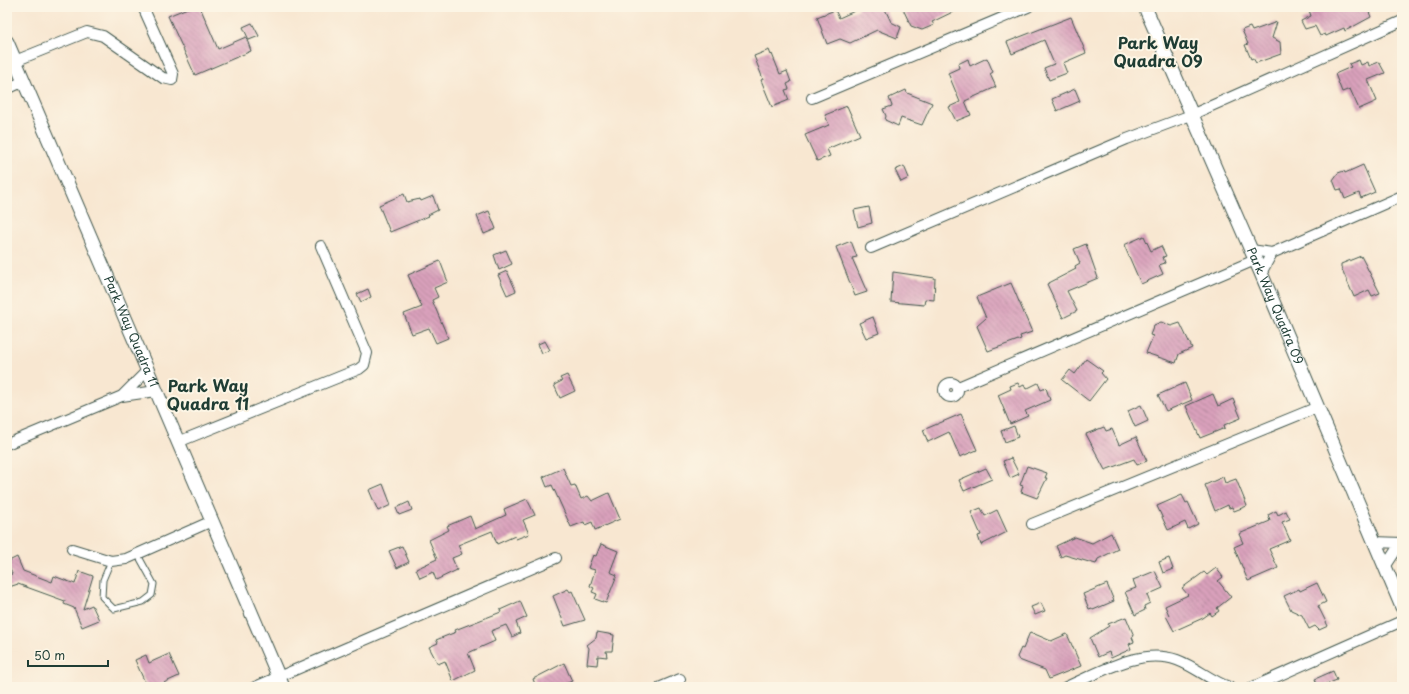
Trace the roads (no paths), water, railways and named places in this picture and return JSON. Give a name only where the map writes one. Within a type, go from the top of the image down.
[{"type":"street","points":[[15,60],[76,36],[92,32],[103,36],[163,78],[172,80],[173,74],[143,7]]},
{"type":"street","points":[[812,98],[1028,7]]},
{"type":"street","name":"Park Way Quadra 09","points":[[1145,7],[1261,273],[1402,606]]},
{"type":"street","points":[[871,248],[1127,139],[1192,115],[1402,21]]},
{"type":"street","name":"Park Way Quadra 11","points":[[7,42],[281,682]]},
{"type":"street","points":[[7,89],[24,81]]},
{"type":"street","points":[[958,387],[1253,255],[1272,253],[1402,196]]},
{"type":"street","points":[[178,442],[359,368],[364,364],[367,353],[320,246]]},
{"type":"street","points":[[1261,273],[1272,253]]},
{"type":"street","points":[[122,396],[148,371]]},
{"type":"street","points":[[7,444],[122,396],[156,391]]},
{"type":"street","points":[[1032,524],[1318,407]]},
{"type":"street","points":[[72,549],[111,561],[126,559],[212,521]]},
{"type":"street","points":[[1374,542],[1401,544]]},
{"type":"street","points":[[1385,567],[1401,544]]},
{"type":"street","points":[[255,687],[281,682],[556,558]]},
{"type":"street","points":[[1254,687],[1402,621]]},
{"type":"street","points":[[1066,687],[1120,664],[1149,656],[1162,656],[1189,665],[1229,687]]},
{"type":"street","points":[[661,687],[680,679]]},
{"type":"lane","points":[[111,561],[103,580],[102,597],[114,609],[143,602],[152,595],[154,584],[138,555]]},
{"type":"district","name":"Park Way Quadra 09","points":[[1158,52]]},
{"type":"district","name":"Park Way Quadra 11","points":[[208,395]]}]
